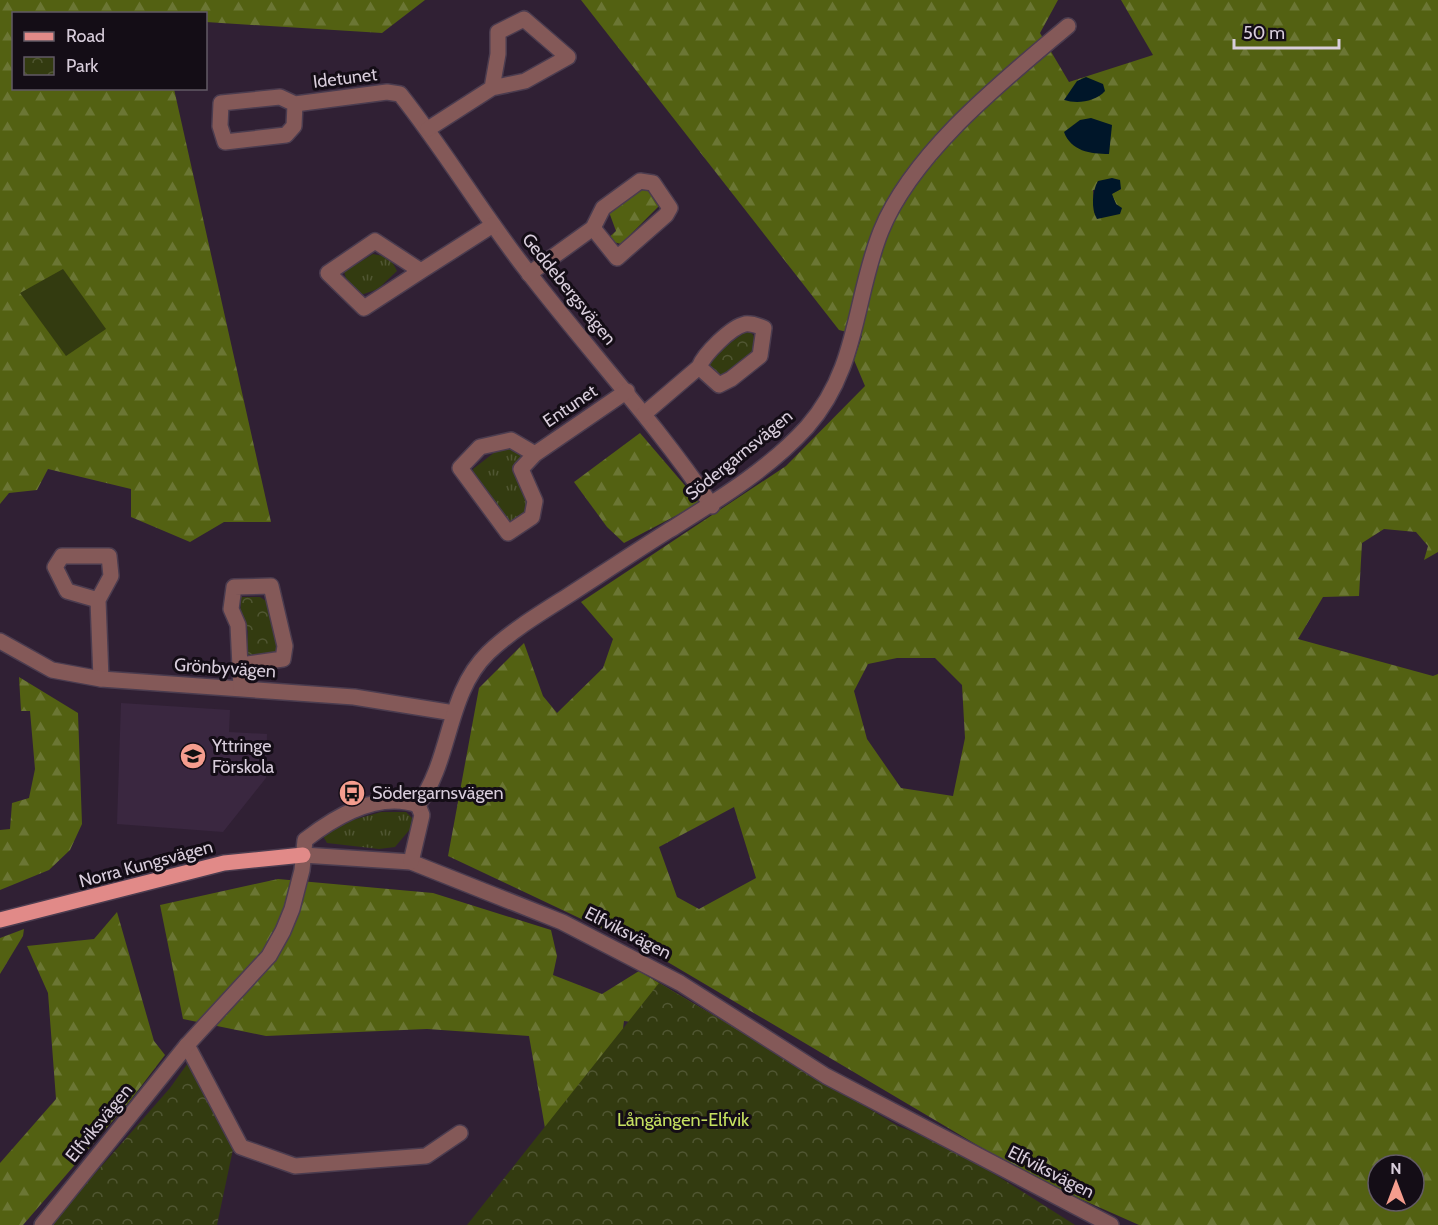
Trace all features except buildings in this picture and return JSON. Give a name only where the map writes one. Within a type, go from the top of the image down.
[{"type":"main road","name":"Norra Kungsvägen","points":[[0,920],[42,912],[224,863],[303,855]]},
{"type":"street","points":[[428,129],[492,88],[525,81],[568,57],[524,19],[498,33],[498,54],[492,88]]},
{"type":"street","name":"Södergarnsvägen","points":[[411,862],[422,815],[418,805],[430,789],[454,712],[473,670],[507,638],[670,529],[712,506],[806,428],[825,403],[854,337],[881,230],[902,191],[927,156],[1011,74],[1068,26]]},
{"type":"street","name":"Idetunet","points":[[295,104],[294,126],[286,135],[225,142],[220,126],[221,103],[280,97],[295,104],[387,92],[400,94]]},
{"type":"street","name":"Geddebergsvägen","points":[[400,94],[428,129],[529,274],[627,391],[712,506]]},
{"type":"street","points":[[529,274],[593,228],[603,208],[640,181],[653,183],[670,208],[666,215],[617,258],[593,228]]},
{"type":"street","points":[[421,271],[375,241],[328,273],[364,308],[493,225]]},
{"type":"street","points":[[644,414],[699,367],[704,355],[743,324],[764,328],[760,356],[731,379],[719,385],[699,367]]},
{"type":"street","name":"Entunet","points":[[535,454],[627,391]]},
{"type":"street","points":[[511,440],[535,454],[521,469],[535,501],[532,517],[508,533],[460,468],[480,447],[511,440]]},
{"type":"street","points":[[240,665],[283,659],[285,646],[271,586],[234,587],[231,609],[238,625],[241,688]]},
{"type":"street","points":[[98,600],[101,679]]},
{"type":"street","name":"Grönbyvägen","points":[[0,641],[52,670],[101,679],[367,698],[454,712]]},
{"type":"street","points":[[303,855],[305,840],[351,812],[382,801],[405,800],[418,805]]},
{"type":"street","name":"Elfviksvägen","points":[[42,1225],[187,1046],[269,956],[278,942],[292,909],[303,855],[411,862],[562,922],[653,968],[826,1076],[1111,1225]]},
{"type":"street","points":[[187,1046],[241,1147],[295,1166],[426,1156],[460,1133]]},
{"type":"shaded area","name":"Yttringe Förskola","points":[[121,703],[230,710],[229,732],[267,734],[266,778],[223,832],[117,824]]},
{"type":"green space","points":[[0,0],[425,0],[382,33],[207,22],[207,12],[12,12],[12,90],[174,90],[271,522],[224,522],[190,542],[131,517],[131,489],[48,469],[37,490],[9,493],[0,504]]},
{"type":"green space","points":[[581,0],[1058,0],[1040,33],[1069,82],[1153,55],[1121,0],[1438,0],[1438,552],[1424,560],[1428,546],[1416,532],[1384,529],[1362,543],[1359,596],[1323,597],[1298,639],[1433,676],[1438,674],[1438,1225],[1139,1225],[1031,1177],[649,951],[448,856],[479,688],[524,643],[543,696],[557,713],[603,668],[613,639],[581,602],[786,466],[865,386],[854,360],[862,336],[839,330]],"holes":[[[1121,189],[1111,194],[1116,204],[1094,213],[1093,190]],[[897,658],[935,658],[962,685],[965,738],[953,796],[901,788],[867,739],[854,691],[868,664]],[[734,807],[756,878],[699,909],[677,897],[659,847]]]},
{"type":"green space","points":[[645,183],[659,206],[621,244],[606,240],[616,231],[609,212]]},
{"type":"green space","points":[[373,254],[388,259],[397,271],[378,289],[361,295],[348,284],[344,272]]},
{"type":"green space","points":[[63,269],[106,329],[66,356],[20,293]]},
{"type":"green space","points":[[748,330],[756,342],[754,356],[720,377],[711,372],[708,362],[712,356]]},
{"type":"green space","points":[[640,433],[700,503],[624,543],[607,527],[574,482]]},
{"type":"green space","points":[[504,445],[523,452],[516,478],[529,498],[530,507],[522,517],[512,522],[506,519],[474,478],[473,469]]},
{"type":"green space","points":[[241,597],[260,597],[266,601],[281,648],[279,655],[246,658],[248,631],[240,620]]},
{"type":"green space","points":[[19,677],[78,713],[82,824],[70,850],[49,870],[0,890],[0,830],[10,829],[12,803],[29,798],[35,769],[30,711],[21,711]]},
{"type":"green space","points":[[381,812],[406,812],[412,818],[411,828],[395,847],[379,849],[327,843],[323,836],[353,820]]},
{"type":"green space","points":[[278,879],[433,893],[551,930],[557,956],[553,975],[602,994],[639,971],[828,1084],[688,1030],[624,1021],[619,1058],[550,1157],[529,1036],[427,1029],[266,1036],[183,1019],[160,905]]},
{"type":"green space","points":[[117,912],[154,1041],[165,1055],[129,1102],[23,1225],[0,1225],[0,1163],[56,1099],[48,993],[27,946],[94,939]]},
{"type":"green space","points":[[24,929],[23,936],[0,974],[0,938]]},
{"type":"green space","name":"Långängen-Elfvik","points":[[659,983],[898,1126],[945,1147],[989,1171],[1075,1225],[467,1225]]},
{"type":"green space","points":[[195,1053],[236,1135],[217,1225],[50,1225],[170,1088]]},
{"type":"water","points":[[1086,77],[1103,84],[1105,91],[1096,98],[1086,101],[1064,100],[1077,81]]},
{"type":"water","points":[[1091,118],[1112,125],[1109,154],[1082,150],[1071,143],[1064,132],[1080,120]]},
{"type":"water","points":[[1112,178],[1120,180],[1121,189],[1112,194],[1116,204],[1122,208],[1120,214],[1097,219],[1093,205],[1096,185],[1098,181]]},
{"type":"place","name":"Yttringe Förskola","points":[[193,756]]},
{"type":"place","name":"Södergarnsvägen","points":[[352,793]]}]
